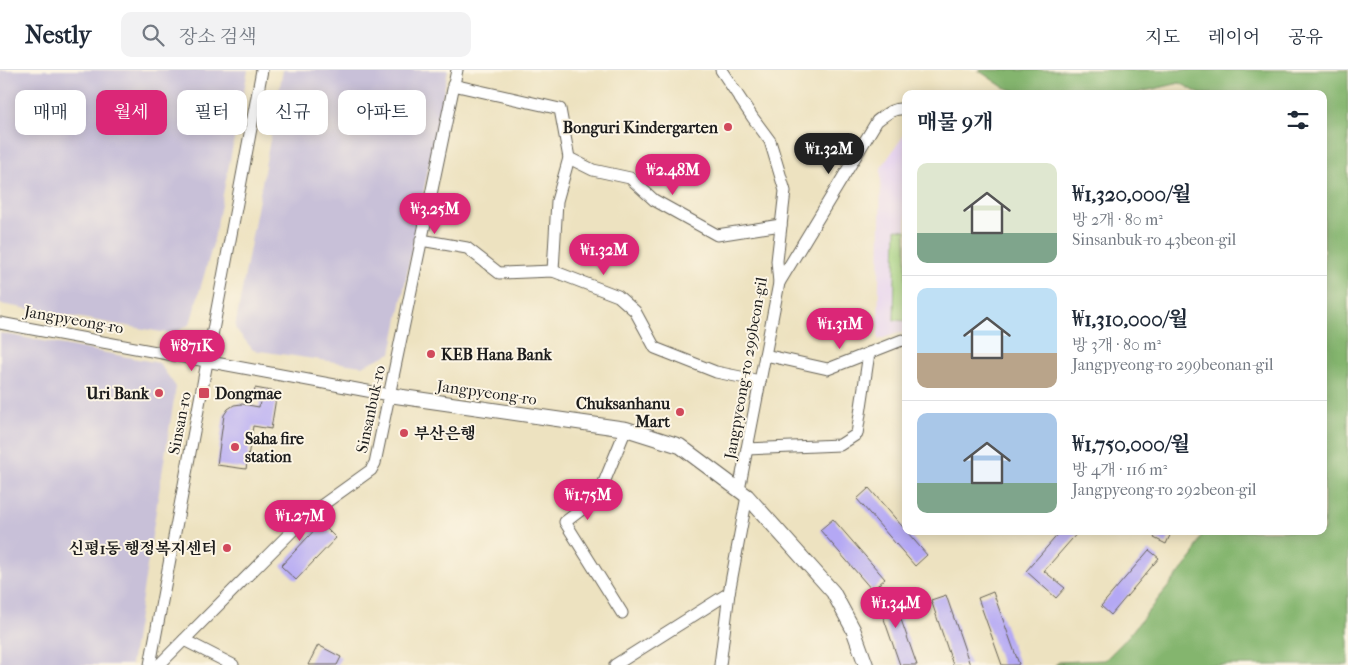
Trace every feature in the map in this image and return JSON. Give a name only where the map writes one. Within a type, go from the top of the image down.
[{"type":"main road","name":"Jangpyeong-ro","points":[[389,395],[626,429],[680,446],[743,493],[833,592],[853,629],[866,665]]},
{"type":"street","name":"Sinsan-ro","points":[[150,665],[262,70]]},
{"type":"street","name":"Sinsanbuk-ro","points":[[159,665],[307,516],[371,470],[375,463],[457,70]]},
{"type":"street","name":"Jangpyeong-ro 299beon-gil","points":[[720,665],[747,450],[779,283],[777,261],[785,191],[770,140],[721,70]]},
{"type":"street","points":[[454,85],[560,110],[569,158],[557,201],[553,271]]},
{"type":"street","points":[[779,283],[877,121],[889,112],[902,108]]},
{"type":"street","points":[[569,158],[593,170],[630,178],[654,200],[716,235],[781,225]]},
{"type":"street","points":[[421,240],[467,248],[499,273],[553,271],[618,296],[635,312],[655,348],[716,372],[760,381]]},
{"type":"street","name":"Jangpyeong-ro","points":[[0,323],[389,395]]},
{"type":"street","points":[[765,355],[828,369],[902,340]]},
{"type":"street","points":[[747,450],[840,445],[857,434],[868,353]]},
{"type":"street","points":[[622,613],[565,522],[598,497],[626,429]]},
{"type":"street","points":[[615,665],[729,593]]},
{"type":"street","points":[[184,640],[233,665]]},
{"type":"shaded area","points":[[0,70],[248,70],[244,90],[177,90],[177,135],[235,135],[213,244],[190,324],[173,334],[0,304]]},
{"type":"shaded area","points":[[283,70],[448,70],[391,353],[362,366],[253,350],[235,328],[271,135],[328,135],[328,90],[279,90]]},
{"type":"shaded area","points":[[902,138],[902,332],[878,340],[881,168]]},
{"type":"shaded area","points":[[0,333],[159,363],[176,387],[131,665],[0,665]]},
{"type":"green space","points":[[978,70],[1348,70],[1348,665],[1055,665],[1059,662],[1105,660],[1125,640],[1193,556],[1201,535],[1327,535],[1327,90],[1193,90],[1180,83],[1149,90],[1012,90],[1003,87]]},
{"type":"green space","points":[[896,229],[902,230],[902,321],[894,320]]},
{"type":"building","name":"Saha fire station","points":[[255,388],[277,392],[271,429],[253,426],[246,469],[217,465],[224,415],[234,405],[242,404],[259,407],[261,396],[254,395]]},
{"type":"building","points":[[869,488],[902,526],[902,535],[910,535],[927,555],[915,566],[857,499]]},
{"type":"building","points":[[833,519],[885,579],[872,590],[820,530]]},
{"type":"building","points":[[321,523],[336,538],[296,580],[281,566]]},
{"type":"building","points":[[1058,535],[1076,535],[1044,571],[1065,588],[1056,598],[1026,571]]},
{"type":"building","points":[[1156,535],[1170,535],[1166,544],[1154,538]]},
{"type":"building","points":[[1149,550],[1159,558],[1111,615],[1101,606]]},
{"type":"building","points":[[891,591],[917,665],[900,665],[876,596]]},
{"type":"building","points":[[993,592],[1019,664],[1017,665],[1002,665],[978,598]]},
{"type":"building","points":[[946,595],[970,665],[953,665],[931,600]]},
{"type":"building","points":[[318,645],[341,657],[337,665],[308,665]]},
{"type":"place","name":"Bonguri Kindergarten","points":[[728,127]]},
{"type":"place","name":"KEB Hana Bank","points":[[431,354]]},
{"type":"place","name":"Uri Bank","points":[[159,393]]},
{"type":"place","name":"Dongmae","points":[[204,393]]},
{"type":"place","name":"Chuksanhanu Mart","points":[[680,412]]},
{"type":"place","name":"부산은행","points":[[404,433]]},
{"type":"place","name":"Saha fire station","points":[[235,447]]},
{"type":"place","name":"신평1동 행정복지센터","points":[[227,548]]}]
